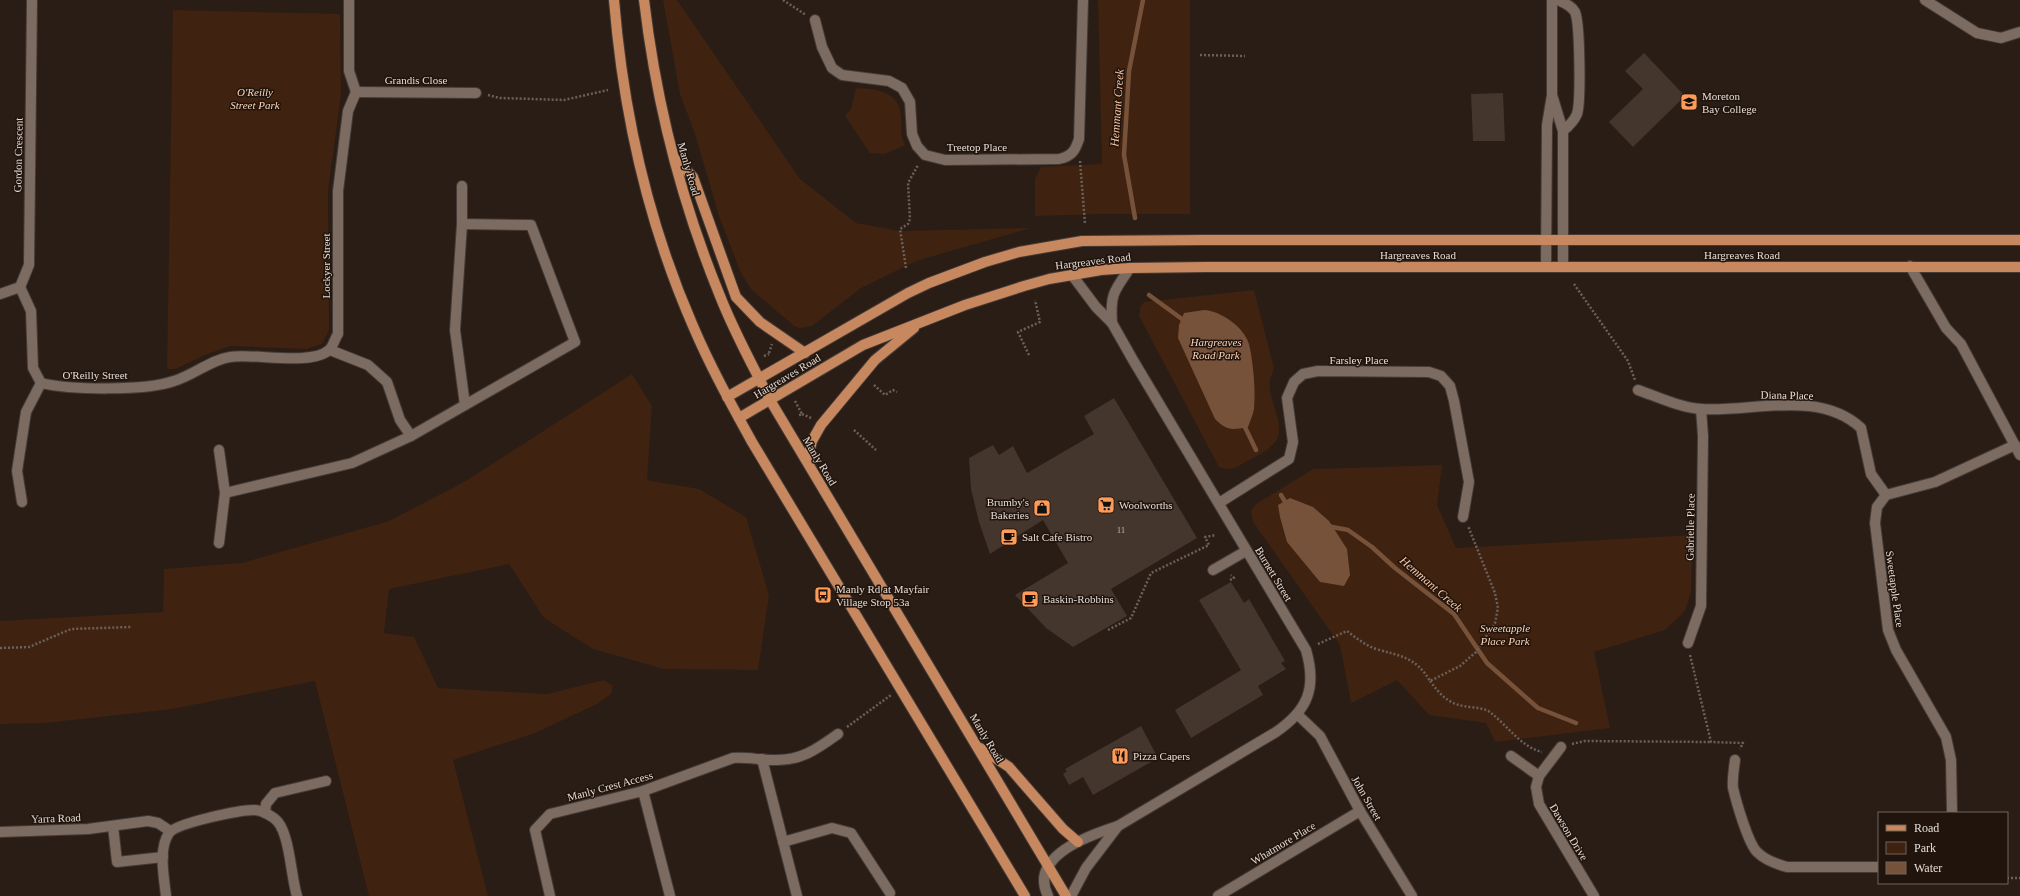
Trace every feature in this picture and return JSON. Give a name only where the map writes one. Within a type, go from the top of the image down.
[{"type":"main road","points":[[614,0],[623,80],[632,131],[646,189],[678,288],[693,326],[738,418],[1025,896]]},
{"type":"main road","name":"Manly Road","points":[[644,0],[656,88],[673,157],[692,222],[720,297],[770,400],[1066,896]]},
{"type":"main road","points":[[673,157],[693,177],[736,297],[760,322],[804,354]]},
{"type":"main road","name":"Hargreaves Road","points":[[727,397],[929,283],[985,262],[1048,246],[1082,241],[2020,240]]},
{"type":"main road","name":"Hargreaves Road","points":[[738,418],[863,345],[922,321],[1024,286],[1072,275],[1130,268],[2020,267]]},
{"type":"main road","points":[[807,461],[816,432],[832,412],[875,360],[922,321]]},
{"type":"main road","points":[[978,747],[1009,767],[1063,829],[1078,842]]},
{"type":"street","name":"Gordon Crescent","points":[[20,287],[29,265],[32,0]]},
{"type":"street","points":[[349,0],[349,71],[356,92]]},
{"type":"street","points":[[1075,152],[1080,139],[1083,0]]},
{"type":"street","points":[[1546,267],[1546,125],[1552,95],[1552,0]]},
{"type":"street","points":[[1558,0],[1569,5],[1574,10],[1578,25],[1578,106],[1574,119],[1563,131]]},
{"type":"street","points":[[1925,0],[1977,33],[2002,38],[2020,32]]},
{"type":"street","points":[[815,20],[822,47],[832,68],[842,75],[889,81],[902,88],[910,102],[912,134],[917,146],[925,155]]},
{"type":"street","name":"Grandis Close","points":[[356,92],[476,92]]},
{"type":"street","name":"Lockyer Street","points":[[330,350],[338,334],[338,191],[348,111],[356,92]]},
{"type":"street","points":[[1552,95],[1563,131],[1563,267]]},
{"type":"street","name":"Treetop Place","points":[[925,155],[945,160],[1059,159],[1068,157],[1075,152]]},
{"type":"street","points":[[462,186],[462,224],[455,330],[465,405]]},
{"type":"street","points":[[225,493],[352,463],[411,436],[575,342],[531,225],[462,224]]},
{"type":"street","points":[[1910,266],[1946,328],[1961,344],[2020,455]]},
{"type":"street","points":[[1112,323],[1112,294],[1130,268]]},
{"type":"street","name":"Burnett Street","points":[[1048,864],[1055,857],[1078,842],[1094,834],[1118,826],[1276,732],[1298,715],[1308,699],[1312,682],[1306,650],[1112,323],[1096,307],[1072,275]]},
{"type":"street","points":[[0,294],[20,287],[31,311],[33,368],[41,383],[26,412],[17,471],[22,502]]},
{"type":"street","points":[[330,350],[368,365],[387,382],[400,420],[411,436]]},
{"type":"street","name":"O'Reilly Street","points":[[41,383],[57,387],[153,387],[176,381],[210,363],[230,357],[315,357],[330,350]]},
{"type":"street","name":"Farsley Place","points":[[1218,503],[1289,459],[1293,442],[1287,398],[1294,382],[1303,374],[1318,371],[1429,372],[1441,376],[1450,386],[1454,401],[1469,482],[1463,517]]},
{"type":"street","name":"Diana Place","points":[[1638,390],[1674,402],[1702,409],[1797,406],[1820,408],[1845,417],[1861,428],[1871,474],[1886,495]]},
{"type":"street","name":"Gabrielle Place","points":[[1688,642],[1701,606],[1704,436],[1702,409]]},
{"type":"street","points":[[1886,495],[1935,482],[2014,445]]},
{"type":"street","points":[[219,450],[225,493],[219,543]]},
{"type":"street","name":"Sweetapple Place","points":[[1886,495],[1877,507],[1875,523],[1888,630],[1896,650],[1946,737],[1951,760],[1952,812]]},
{"type":"street","points":[[1213,570],[1246,551]]},
{"type":"street","name":"John Street","points":[[1298,715],[1320,736],[1360,811],[1412,896]]},
{"type":"street","name":"Manly Crest Access","points":[[550,896],[536,840],[536,830],[542,821],[550,814],[643,791],[733,758],[745,757],[774,760],[793,759],[813,752],[838,734]]},
{"type":"street","points":[[1511,756],[1539,776],[1561,747]]},
{"type":"street","points":[[762,759],[797,896]]},
{"type":"street","points":[[1735,760],[1733,787],[1750,841],[1756,851],[1764,858],[1775,864],[1787,867],[1878,867]]},
{"type":"street","name":"Dawson Drive","points":[[1539,776],[1536,787],[1539,804],[1594,896]]},
{"type":"street","points":[[265,813],[266,804],[275,793],[326,781]]},
{"type":"street","points":[[643,791],[670,896]]},
{"type":"street","points":[[166,896],[163,857],[165,838],[170,831],[191,821],[254,810],[265,813],[278,822],[285,836],[297,896]]},
{"type":"street","name":"Whatmore Place","points":[[1218,896],[1360,811]]},
{"type":"street","name":"Yarra Road","points":[[0,832],[88,829],[148,821],[158,823],[170,831]]},
{"type":"street","points":[[113,826],[117,862],[163,857]]},
{"type":"street","name":"Burnett Street","points":[[1071,896],[1086,868],[1118,826]]},
{"type":"street","points":[[783,842],[832,828],[851,833],[890,893]]},
{"type":"street","points":[[1048,864],[1043,881],[1048,896]]},
{"type":"path","points":[[783,0],[815,20]]},
{"type":"path","points":[[1200,55],[1246,56]]},
{"type":"path","points":[[476,92],[500,98],[564,100],[608,90]]},
{"type":"path","points":[[1075,152],[1081,162],[1085,224]]},
{"type":"path","points":[[906,268],[900,230],[908,224],[910,219],[908,183],[925,155]]},
{"type":"path","points":[[1574,284],[1628,361],[1638,390]]},
{"type":"path","points":[[1029,355],[1018,332],[1040,322],[1035,300]]},
{"type":"path","points":[[764,356],[769,355],[772,343]]},
{"type":"path","points":[[874,385],[885,395],[893,390],[897,392]]},
{"type":"path","points":[[795,401],[802,414],[813,418]]},
{"type":"path","points":[[798,416],[802,414]]},
{"type":"path","points":[[854,430],[876,450]]},
{"type":"path","points":[[1430,681],[1460,666],[1476,652],[1484,642],[1495,623],[1498,608],[1495,593],[1472,532],[1463,517]]},
{"type":"path","points":[[1108,630],[1130,618],[1151,573],[1209,545],[1205,537],[1216,535]]},
{"type":"path","points":[[1225,578],[1232,575],[1234,578],[1230,580]]},
{"type":"path","points":[[0,648],[29,647],[71,629],[131,627]]},
{"type":"path","points":[[1318,644],[1347,631],[1359,641],[1376,649],[1409,658],[1423,669],[1430,681],[1445,699],[1462,706],[1490,712],[1503,726],[1536,750],[1542,752],[1585,741],[1743,743],[1735,760]]},
{"type":"path","points":[[1688,642],[1711,742]]},
{"type":"path","points":[[838,734],[900,688]]},
{"type":"path","points":[[2008,878],[2020,878]]},
{"type":"green space","points":[[663,0],[677,0],[800,179],[856,223],[900,231],[1031,228],[916,261],[861,288],[812,326],[800,328],[794,326],[751,289],[740,271],[719,216],[695,134],[680,94]]},
{"type":"green space","points":[[1098,0],[1190,0],[1190,214],[1035,216],[1035,179],[1041,167],[1102,164]]},
{"type":"green space","name":"O'Reilly Street Park","points":[[173,10],[340,14],[341,94],[328,191],[329,330],[322,344],[306,349],[230,346],[205,355],[175,369],[167,369]]},
{"type":"green space","points":[[856,88],[872,89],[886,93],[892,97],[900,108],[902,135],[905,145],[885,154],[870,153],[845,116],[851,109]]},
{"type":"green space","name":"Hargreaves Road Park","points":[[1254,290],[1274,368],[1270,380],[1270,387],[1278,420],[1278,435],[1275,442],[1262,453],[1234,468],[1227,469],[1219,467],[1139,316],[1140,307],[1144,302]]},
{"type":"green space","points":[[632,374],[652,406],[647,480],[699,489],[746,517],[769,595],[758,670],[664,669],[593,649],[544,618],[509,564],[389,589],[384,633],[414,637],[438,688],[547,694],[604,680],[613,686],[611,694],[597,704],[535,733],[453,760],[488,896],[369,896],[315,681],[172,709],[45,723],[0,724],[0,621],[163,612],[164,569],[242,563],[389,521],[464,482]]},
{"type":"green space","name":"Sweetapple Place Park","points":[[1442,465],[1437,505],[1456,548],[1693,535],[1691,592],[1685,611],[1665,630],[1594,652],[1610,728],[1495,742],[1486,723],[1429,715],[1397,680],[1351,703],[1340,645],[1253,522],[1251,510],[1256,504],[1313,469]]},
{"type":"water","points":[[1204,310],[1218,313],[1231,321],[1242,332],[1249,344],[1255,394],[1254,409],[1248,427],[1230,429],[1223,426],[1215,419],[1178,338],[1179,325],[1184,313]]},
{"type":"water","points":[[1290,498],[1313,507],[1329,521],[1347,549],[1350,575],[1344,586],[1320,582],[1287,542],[1278,505]]},
{"type":"building","points":[[1644,53],[1685,96],[1633,147],[1609,122],[1643,89],[1625,71]]},
{"type":"building","points":[[1503,93],[1505,141],[1473,141],[1471,94]]},
{"type":"building","points":[[1114,398],[1197,538],[1111,589],[1127,616],[1073,647],[1046,628],[1015,595],[1068,563],[1043,520],[990,554],[979,522],[971,489],[969,458],[993,445],[999,455],[1013,446],[1027,473],[1094,434],[1084,416]]},
{"type":"building","points":[[1231,582],[1244,603],[1249,599],[1285,661],[1281,663],[1286,669],[1258,686],[1263,695],[1191,738],[1175,710],[1241,670],[1199,600]]},
{"type":"building","points":[[1141,726],[1158,758],[1093,795],[1083,777],[1069,785],[1063,774],[1067,771],[1065,769]]},
{"type":"waterway","name":"Hemmant Creek","points":[[1135,218],[1124,155],[1129,71],[1143,0]]},
{"type":"waterway","name":"Hemmant Creek","points":[[1149,295],[1186,322]]},
{"type":"waterway","name":"Hemmant Creek","points":[[1243,423],[1256,450]]},
{"type":"waterway","name":"Hemmant Creek","points":[[1281,495],[1287,505]]},
{"type":"waterway","name":"Hemmant Creek","points":[[1327,526],[1348,530],[1372,547],[1395,568],[1454,614],[1487,663],[1538,708],[1576,723]]},
{"type":"place","name":"Moreton Bay College","points":[[1689,102]]},
{"type":"place","name":"Woolworths","points":[[1106,505]]},
{"type":"place","name":"Brumby's Bakeries","points":[[1042,508]]},
{"type":"place","name":"Salt Cafe Bistro","points":[[1009,537]]},
{"type":"place","name":"Manly Rd at Mayfair Village Stop 53a","points":[[823,595]]},
{"type":"place","name":"Baskin-Robbins","points":[[1030,599]]},
{"type":"place","name":"Pizza Capers","points":[[1120,756]]}]
